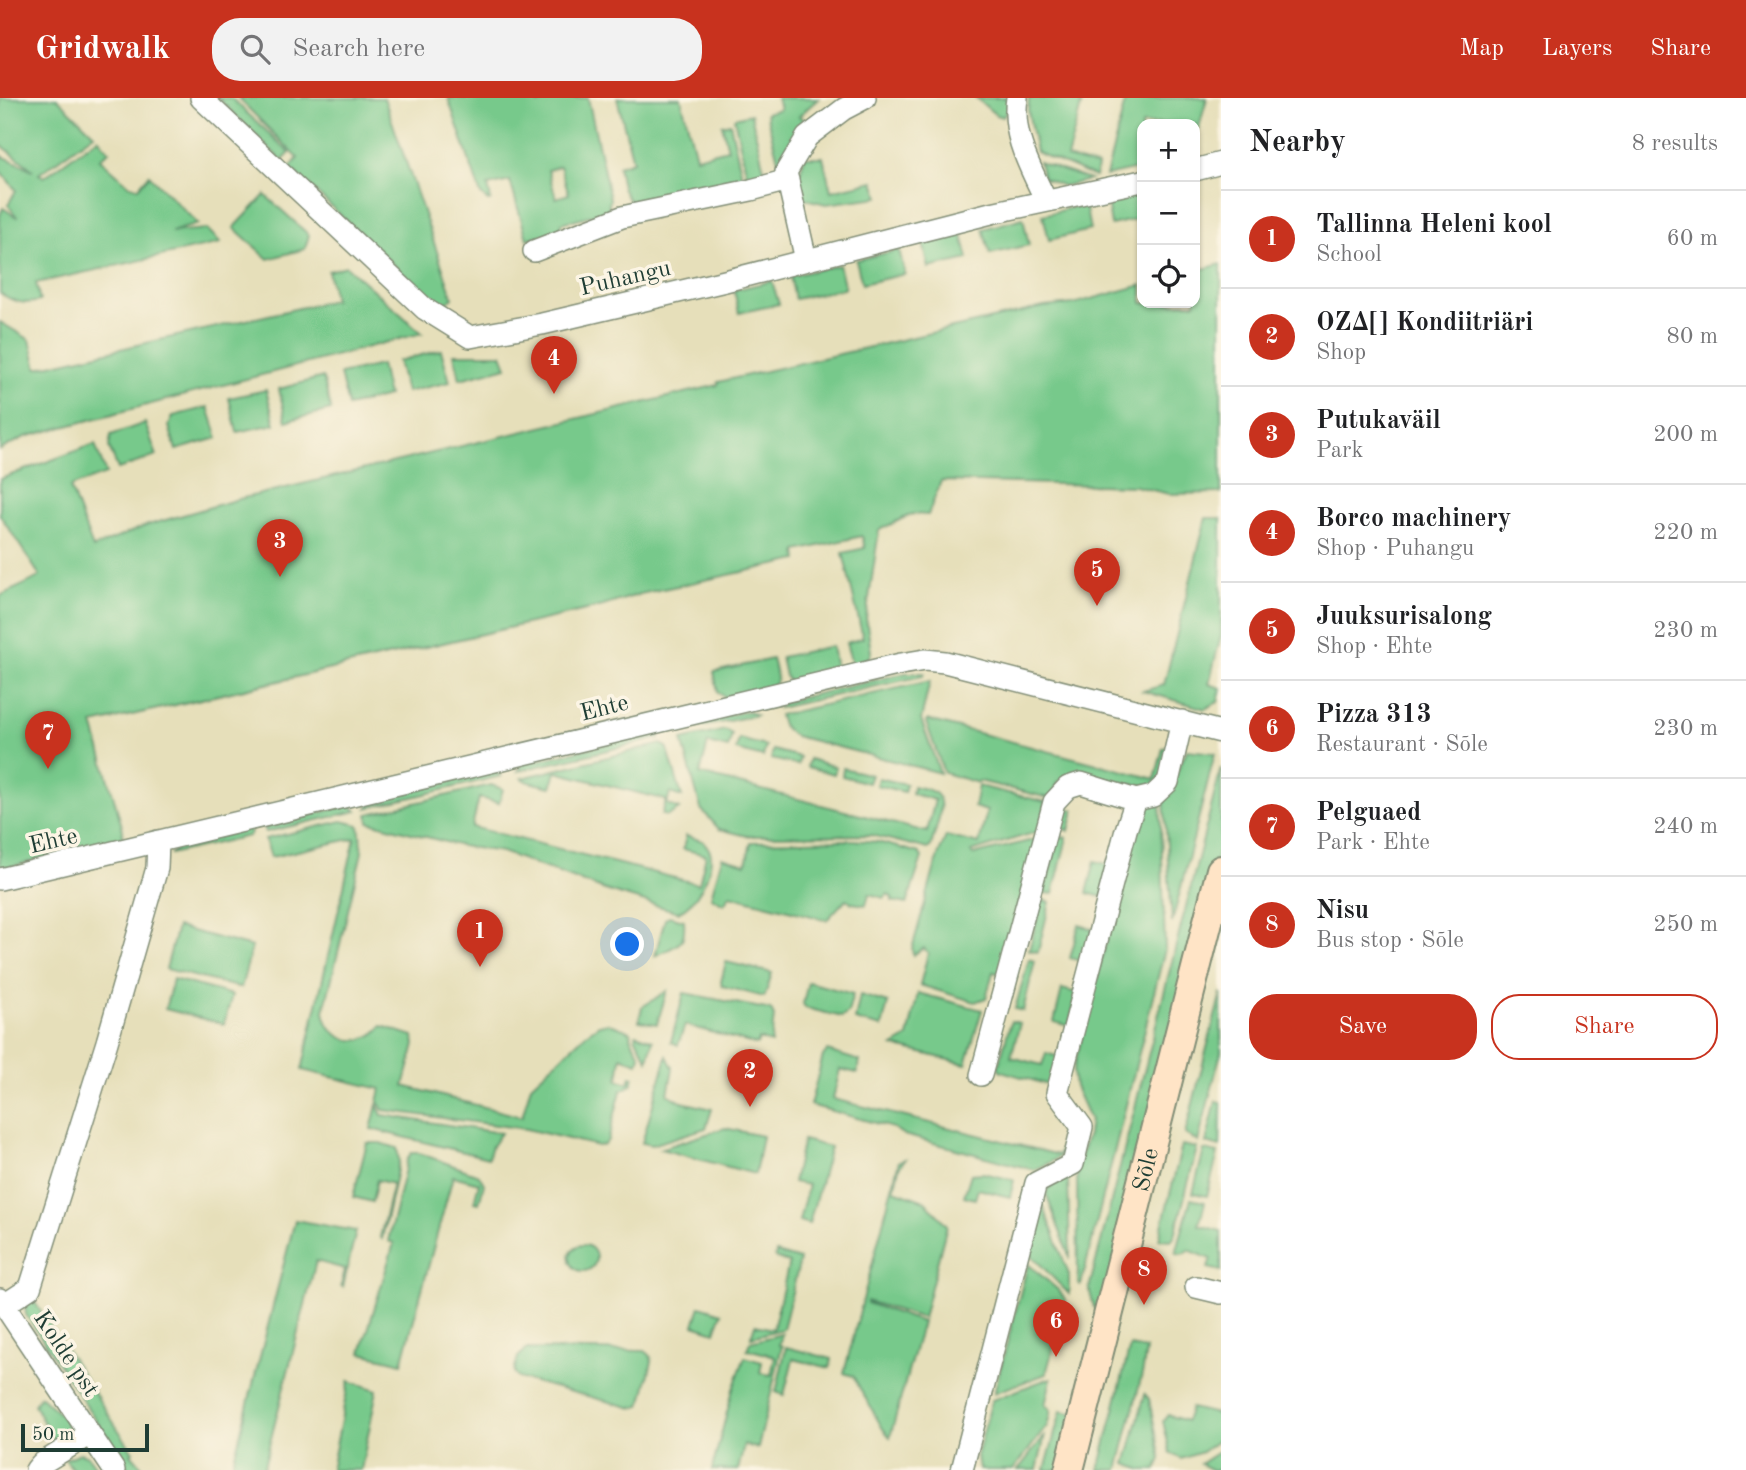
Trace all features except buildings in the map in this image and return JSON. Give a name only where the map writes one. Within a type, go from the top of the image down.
[{"type":"main road","name":"Sõle","points":[[1069,1470],[1221,870]]},
{"type":"main road","name":"Sõle","points":[[1089,1470],[1119,1335],[1221,930]]},
{"type":"street","name":"Puhangu","points":[[201,98],[425,309],[470,337],[542,324],[1046,201],[1137,182]]},
{"type":"street","points":[[806,260],[786,172],[807,137],[844,109],[865,98]]},
{"type":"street","points":[[1017,98],[1020,147],[1046,201]]},
{"type":"street","points":[[1200,169],[1221,163]]},
{"type":"street","points":[[534,251],[622,217],[788,180]]},
{"type":"street","name":"Ehte","points":[[0,879],[925,660],[944,662],[1221,732]]},
{"type":"street","points":[[981,1075],[1054,802],[1068,788],[1081,783],[1136,800],[1153,796],[1168,782],[1182,721]]},
{"type":"street","points":[[962,1470],[1036,1183],[1073,1164],[1082,1127],[1058,1093],[1136,800]]},
{"type":"street","points":[[2,1302],[30,1288],[158,868],[158,841]]},
{"type":"street","points":[[1196,1287],[1221,1293]]},
{"type":"street","name":"Kolde pst","points":[[2,1302],[114,1470]]},
{"type":"street","points":[[36,1470],[41,1464],[90,1434]]},
{"type":"green space","points":[[0,98],[57,98],[94,134],[39,174],[44,177],[98,138],[109,151],[100,159],[129,185],[138,188],[149,175],[198,224],[171,232],[207,229],[221,243],[36,283],[40,301],[29,303],[9,299],[0,293],[0,215],[3,208],[18,218],[8,205],[16,190],[0,171],[0,155],[33,170],[0,144]]},
{"type":"green space","points":[[218,98],[231,98],[290,153],[282,161]]},
{"type":"green space","points":[[238,98],[384,98],[453,298],[445,304],[444,312],[290,168],[298,158]]},
{"type":"green space","points":[[448,98],[535,98],[538,104],[551,98],[588,98],[610,199],[608,211],[561,223],[561,231],[527,239],[510,181],[488,186],[491,200],[488,201],[481,195]],"holes":[[[560,166],[569,194],[556,198],[548,170]]]},
{"type":"green space","points":[[617,98],[681,98],[696,157],[728,149],[722,125],[730,123],[743,180],[636,205],[631,202],[622,188],[618,166],[633,161]]},
{"type":"green space","points":[[777,98],[819,98],[799,116],[810,125],[782,160],[778,160],[766,113],[780,109]]},
{"type":"green space","points":[[976,98],[1010,98],[1003,117],[996,115]]},
{"type":"green space","points":[[1029,98],[1083,98],[1067,158],[1097,166],[1095,177],[1036,152],[1028,111]]},
{"type":"green space","points":[[1126,98],[1207,98],[1200,124],[1200,119],[1137,119],[1137,169],[1106,176]]},
{"type":"green space","points":[[751,114],[764,169],[761,174],[748,180],[734,118]]},
{"type":"green space","points":[[805,157],[823,157],[831,191],[874,181],[879,197],[826,204],[801,198],[799,175]]},
{"type":"green space","points":[[1039,162],[1090,180],[1063,186],[1043,178]]},
{"type":"green space","points":[[1137,193],[1137,219],[1111,225],[1107,202]]},
{"type":"green space","points":[[265,195],[309,235],[305,249],[268,259],[234,228]]},
{"type":"green space","points":[[1085,204],[1090,230],[1049,240],[1043,215]]},
{"type":"green space","points":[[1023,218],[1029,245],[990,254],[983,229]]},
{"type":"green space","points":[[962,234],[968,259],[929,268],[923,243]]},
{"type":"green space","points":[[899,250],[905,274],[862,284],[856,260]]},
{"type":"green space","points":[[1221,264],[1221,493],[1169,494],[1135,486],[941,481],[928,515],[912,514],[879,530],[866,618],[871,652],[860,665],[852,664],[846,643],[863,638],[843,553],[865,548],[862,536],[797,551],[798,560],[640,594],[603,606],[93,724],[123,830],[122,841],[0,869],[0,596],[40,576],[0,515],[0,479],[95,444],[106,474],[70,487],[93,548],[145,526],[235,500],[718,385],[718,382],[1044,307],[1073,304],[1137,286],[1137,308],[1200,308],[1200,270]]},
{"type":"green space","points":[[839,265],[845,288],[795,299],[790,276]]},
{"type":"green space","points":[[346,266],[422,333],[25,437],[0,450],[0,322],[30,340],[37,368],[334,300],[328,271]]},
{"type":"green space","points":[[772,281],[779,304],[739,313],[734,290]]},
{"type":"green space","points":[[441,350],[450,382],[406,392],[398,361]]},
{"type":"green space","points":[[454,354],[502,354],[507,367],[460,379]]},
{"type":"green space","points":[[381,365],[388,396],[348,406],[340,374]]},
{"type":"green space","points":[[323,377],[331,410],[286,421],[279,389]]},
{"type":"green space","points":[[266,390],[275,424],[237,432],[229,398]]},
{"type":"green space","points":[[208,407],[218,438],[176,450],[169,426],[173,416]]},
{"type":"green space","points":[[145,423],[157,456],[118,469],[109,447],[111,435]]},
{"type":"green space","points":[[1206,518],[1221,518],[1221,635],[1209,684],[1221,688],[1218,702],[1205,709],[1143,691],[1164,685]]},
{"type":"green space","points":[[832,646],[836,669],[790,682],[785,676],[781,657]]},
{"type":"green space","points":[[772,659],[777,678],[775,685],[724,697],[718,692],[714,672]]},
{"type":"green space","points":[[906,673],[924,673],[923,676],[779,708],[783,702]]},
{"type":"green space","points":[[930,681],[921,720],[940,773],[795,736],[784,728],[779,715]]},
{"type":"green space","points":[[748,711],[756,715],[682,731],[686,725]]},
{"type":"green space","points":[[928,720],[1155,779],[1163,748],[1170,747],[1164,772],[1154,784],[1134,785],[1075,774],[1058,782],[1053,799],[944,773],[926,722]]},
{"type":"green space","points":[[725,730],[732,734],[728,748],[708,743],[700,774],[927,832],[935,800],[912,794],[913,786],[927,790],[939,797],[940,803],[931,846],[928,849],[871,835],[747,836],[719,829],[701,809],[682,740]]},
{"type":"green space","points":[[658,732],[660,738],[518,771],[523,764]]},
{"type":"green space","points":[[739,739],[766,746],[763,757],[736,750]]},
{"type":"green space","points":[[661,744],[667,747],[682,797],[670,793],[667,804],[679,809],[668,816],[662,815],[666,800],[556,772],[551,787],[522,778]]},
{"type":"green space","points":[[773,750],[800,757],[798,765],[771,759]]},
{"type":"green space","points":[[1187,750],[1215,753],[1172,923],[1164,799]]},
{"type":"green space","points":[[809,759],[836,767],[834,774],[807,767]]},
{"type":"green space","points":[[843,768],[871,775],[868,783],[842,776]]},
{"type":"green space","points":[[1221,768],[1221,842],[1101,1316],[1094,1307],[1089,1289]]},
{"type":"green space","points":[[494,771],[501,776],[367,808],[372,801]]},
{"type":"green space","points":[[878,778],[906,784],[904,792],[876,785]]},
{"type":"green space","points":[[491,785],[503,789],[499,803],[479,798],[472,827],[699,884],[706,855],[683,849],[686,836],[703,841],[710,850],[710,864],[705,880],[691,903],[678,912],[605,890],[502,852],[461,846],[369,822],[368,814]]},
{"type":"green space","points":[[978,786],[1046,802],[1040,831],[971,852],[973,855],[1037,839],[1003,974],[993,972],[986,998],[975,1002],[920,985],[928,953],[924,948],[913,955],[912,949],[946,836],[979,844],[987,811],[974,807]]},
{"type":"green space","points":[[1160,795],[1165,949],[1081,1285],[1078,1284],[1077,1166],[1090,1120],[1075,1087],[1073,1071],[1135,830],[1145,807]]},
{"type":"green space","points":[[351,805],[357,811],[266,832],[264,827]]},
{"type":"green space","points":[[1066,808],[1074,810],[1069,831],[1061,828]]},
{"type":"green space","points":[[342,821],[359,825],[362,852],[324,1011],[332,1030],[339,1036],[356,1040],[374,1034],[382,1026],[413,1036],[415,1044],[404,1086],[522,1117],[531,1085],[586,1034],[599,1025],[608,1023],[631,1032],[630,1037],[640,1055],[638,1063],[621,1057],[618,1080],[629,1083],[631,1076],[634,1077],[631,1085],[621,1091],[608,1140],[604,1145],[598,1146],[526,1129],[383,1110],[378,1102],[381,1089],[302,1070],[355,838],[271,857],[265,839]]},
{"type":"green space","points":[[249,829],[249,836],[170,854],[178,847]]},
{"type":"green space","points":[[1059,836],[1067,838],[1053,894],[1044,893]]},
{"type":"green space","points":[[751,842],[878,842],[919,853],[922,857],[907,904],[892,901],[888,894],[884,898],[869,894],[866,905],[852,903],[846,899],[827,920],[730,895],[724,904],[711,897],[722,857],[746,864]]},
{"type":"green space","points":[[1095,861],[1110,865],[1102,897],[1087,893]]},
{"type":"green space","points":[[1042,900],[1050,902],[1038,952],[1029,950]]},
{"type":"green space","points":[[669,916],[684,920],[682,940],[655,956],[665,919]]},
{"type":"green space","points":[[1079,925],[1093,929],[1085,962],[1070,958]]},
{"type":"green space","points":[[177,927],[252,947],[241,988],[166,969]]},
{"type":"green space","points":[[1029,959],[1035,961],[1023,1011],[1015,1009]]},
{"type":"green space","points":[[726,962],[772,973],[765,996],[722,986]]},
{"type":"green space","points":[[173,979],[232,995],[224,1024],[165,1009]]},
{"type":"green space","points":[[808,982],[853,994],[848,1013],[842,1017],[806,1008],[803,1004]]},
{"type":"green space","points":[[1062,989],[1077,993],[1069,1026],[1054,1022]]},
{"type":"green space","points":[[667,991],[657,1024],[639,1021],[642,1007]]},
{"type":"green space","points":[[684,993],[771,1010],[774,1016],[771,1043],[759,1039],[757,1045],[685,1025],[678,1045],[671,1042]]},
{"type":"green space","points":[[918,993],[982,1010],[966,1064],[893,1046],[908,1037]]},
{"type":"green space","points":[[1221,993],[1221,1052],[1198,1142],[1185,1134]]},
{"type":"green space","points":[[860,995],[888,1003],[882,1027],[855,1020]]},
{"type":"green space","points":[[1011,1021],[1020,1023],[1011,1057],[1042,1065],[1046,1053],[1063,1058],[1049,1085],[1001,1071],[998,1067]]},
{"type":"green space","points":[[636,1034],[653,1040],[648,1060],[635,1037]]},
{"type":"green space","points":[[827,1051],[860,1061],[857,1073],[840,1069],[833,1099],[1059,1155],[1067,1125],[1051,1121],[1053,1109],[1064,1112],[1072,1124],[1068,1143],[1058,1158],[1034,1170],[904,1135],[893,1128],[810,1105],[823,1056]]},
{"type":"green space","points":[[667,1056],[673,1068],[668,1094],[682,1102],[712,1109],[706,1128],[652,1145],[642,1143]]},
{"type":"green space","points":[[1216,1101],[1221,1102],[1220,1147],[1206,1143]]},
{"type":"green space","points":[[377,1105],[382,1115],[501,1133],[488,1158],[371,1129]]},
{"type":"green space","points":[[725,1128],[762,1136],[755,1174],[660,1149]]},
{"type":"green space","points":[[803,1140],[830,1147],[809,1224],[799,1221],[808,1185],[793,1182]]},
{"type":"green space","points":[[367,1143],[380,1143],[397,1148],[399,1161],[382,1239],[380,1237],[393,1184],[377,1180],[372,1202],[353,1197]]},
{"type":"green space","points":[[1182,1145],[1197,1148],[1175,1235],[1171,1240],[1159,1239]]},
{"type":"green space","points":[[1204,1150],[1218,1153],[1207,1196],[1193,1193]]},
{"type":"green space","points":[[411,1153],[419,1153],[479,1175],[484,1184],[479,1203],[474,1202],[479,1183],[453,1176],[402,1363],[361,1353],[394,1243],[388,1241]]},
{"type":"green space","points":[[905,1159],[899,1168],[894,1190],[925,1201],[947,1225],[923,1318],[867,1301],[922,1322],[890,1437],[853,1376],[844,1373],[899,1161]]},
{"type":"green space","points":[[983,1173],[1014,1180],[1010,1197],[978,1189],[975,1199],[964,1196],[971,1174]]},
{"type":"green space","points":[[1068,1177],[1070,1259],[1046,1193],[1049,1187]]},
{"type":"green space","points":[[1191,1199],[1205,1202],[1199,1225],[1221,1231],[1221,1271],[1208,1268],[1211,1259],[1189,1250],[1182,1254],[1176,1253]]},
{"type":"green space","points":[[1043,1205],[1069,1275],[1069,1294],[1030,1254]]},
{"type":"green space","points":[[295,1220],[356,1231],[343,1287],[345,1269],[316,1261],[263,1470],[231,1470]]},
{"type":"green space","points":[[583,1245],[592,1249],[596,1258],[592,1267],[583,1271],[574,1267],[570,1258],[574,1249]]},
{"type":"green space","points":[[776,1253],[800,1260],[783,1329],[751,1337],[755,1325],[773,1329],[789,1263],[775,1258]]},
{"type":"green space","points":[[1028,1264],[1066,1300],[1046,1374],[994,1393]]},
{"type":"green space","points":[[32,1298],[133,1452],[131,1454],[145,1470],[129,1470],[26,1315],[25,1305]]},
{"type":"green space","points":[[700,1306],[722,1313],[715,1332],[694,1325]]},
{"type":"green space","points":[[782,1334],[779,1345],[782,1346],[758,1448],[744,1445],[738,1470],[712,1470],[733,1389],[745,1357],[762,1362],[760,1373],[771,1375],[775,1356],[747,1349],[750,1342]]},
{"type":"green space","points":[[1130,1346],[1146,1349],[1118,1470],[1099,1470]]},
{"type":"green space","points":[[786,1347],[832,1359],[830,1368],[793,1359],[784,1395],[776,1392]]},
{"type":"green space","points":[[527,1349],[645,1351],[652,1361],[641,1406],[633,1408],[518,1378],[514,1372],[518,1357]]},
{"type":"green space","points":[[1051,1379],[1045,1405],[1051,1410],[1047,1426],[1013,1470],[979,1470],[977,1456],[992,1400]]},
{"type":"green space","points":[[349,1381],[377,1390],[361,1470],[331,1470]]},
{"type":"green space","points":[[1145,1394],[1149,1399],[1161,1459],[1156,1470],[1143,1470],[1126,1464]]},
{"type":"green space","points":[[40,1396],[67,1423],[65,1433],[55,1443],[34,1405]]},
{"type":"green space","points":[[1191,1408],[1221,1415],[1221,1438],[1202,1452],[1181,1459],[1170,1452],[1163,1421],[1168,1415],[1186,1421]]},
{"type":"green space","points":[[1061,1411],[1076,1414],[1062,1470],[1045,1470]]},
{"type":"green space","points":[[1045,1435],[1037,1470],[1018,1470]]},
{"type":"green space","points":[[1221,1450],[1221,1470],[1212,1470],[1200,1464]]},
{"type":"green space","points":[[80,1453],[88,1456],[98,1470],[73,1470],[65,1459]]},
{"type":"place","name":"Borco machinery","points":[[554,394]]},
{"type":"place","name":"Putukaväil","points":[[280,577]]},
{"type":"place","name":"Juuksurisalong","points":[[1097,606]]},
{"type":"place","name":"Pelguaed","points":[[48,769]]},
{"type":"place","name":"Tallinna Heleni kool","points":[[480,967]]},
{"type":"place","name":"OZ∆[] Kondiitriäri","points":[[750,1107]]},
{"type":"place","name":"Nisu","points":[[1144,1305]]},
{"type":"place","name":"Pizza 313","points":[[1056,1357]]}]
